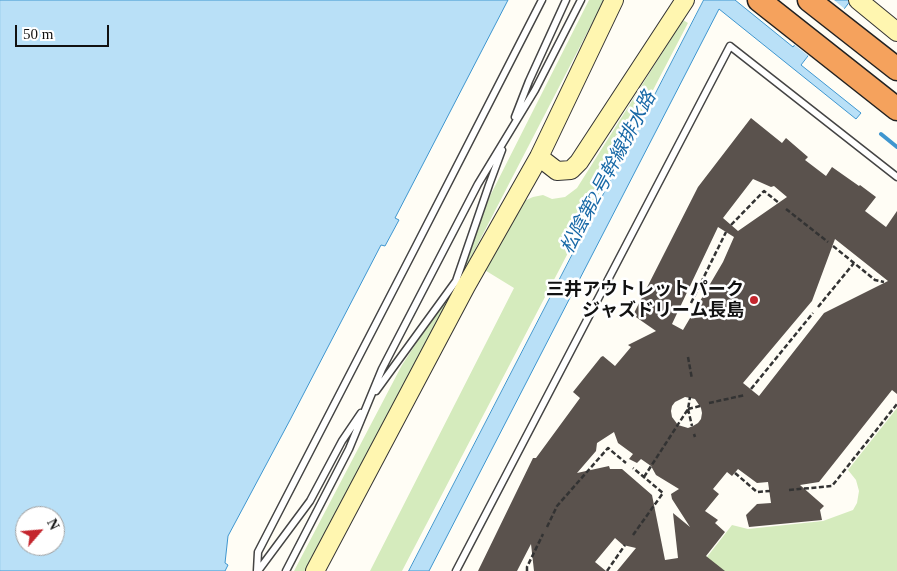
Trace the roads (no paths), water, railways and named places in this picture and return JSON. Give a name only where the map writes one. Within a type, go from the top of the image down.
[{"type":"highway","points":[[759,0],[897,109]]},
{"type":"highway","points":[[809,0],[897,69]]},
{"type":"street","points":[[315,571],[461,283],[539,157],[614,0]]},
{"type":"street","points":[[539,157],[557,170],[571,170],[579,162],[685,0]]},
{"type":"street","points":[[858,0],[897,32]]},
{"type":"lane","points":[[257,571],[258,552],[542,0]]},
{"type":"lane","points":[[257,571],[310,501],[342,442],[369,400],[461,283],[489,185],[529,81],[566,0]]},
{"type":"lane","points":[[286,571],[349,449],[382,369],[473,192],[535,90],[581,0]]},
{"type":"lane","points":[[456,571],[730,46],[897,177]]},
{"type":"water","points":[[0,0],[508,0],[395,218],[399,220],[385,246],[381,245],[228,536],[225,563],[228,565],[225,571],[0,571]]},
{"type":"water","points":[[704,0],[735,0],[793,47],[829,0],[851,0],[801,65],[861,113],[856,119],[719,9],[429,571],[409,571]]},
{"type":"waterway","points":[[881,134],[897,147]]},
{"type":"place","name":"三井アウトレットパーク ジャズドリーム長島","points":[[754,300]]},
{"type":"water label","name":"松陰第2号幹線排水路","points":[[609,173]]}]
